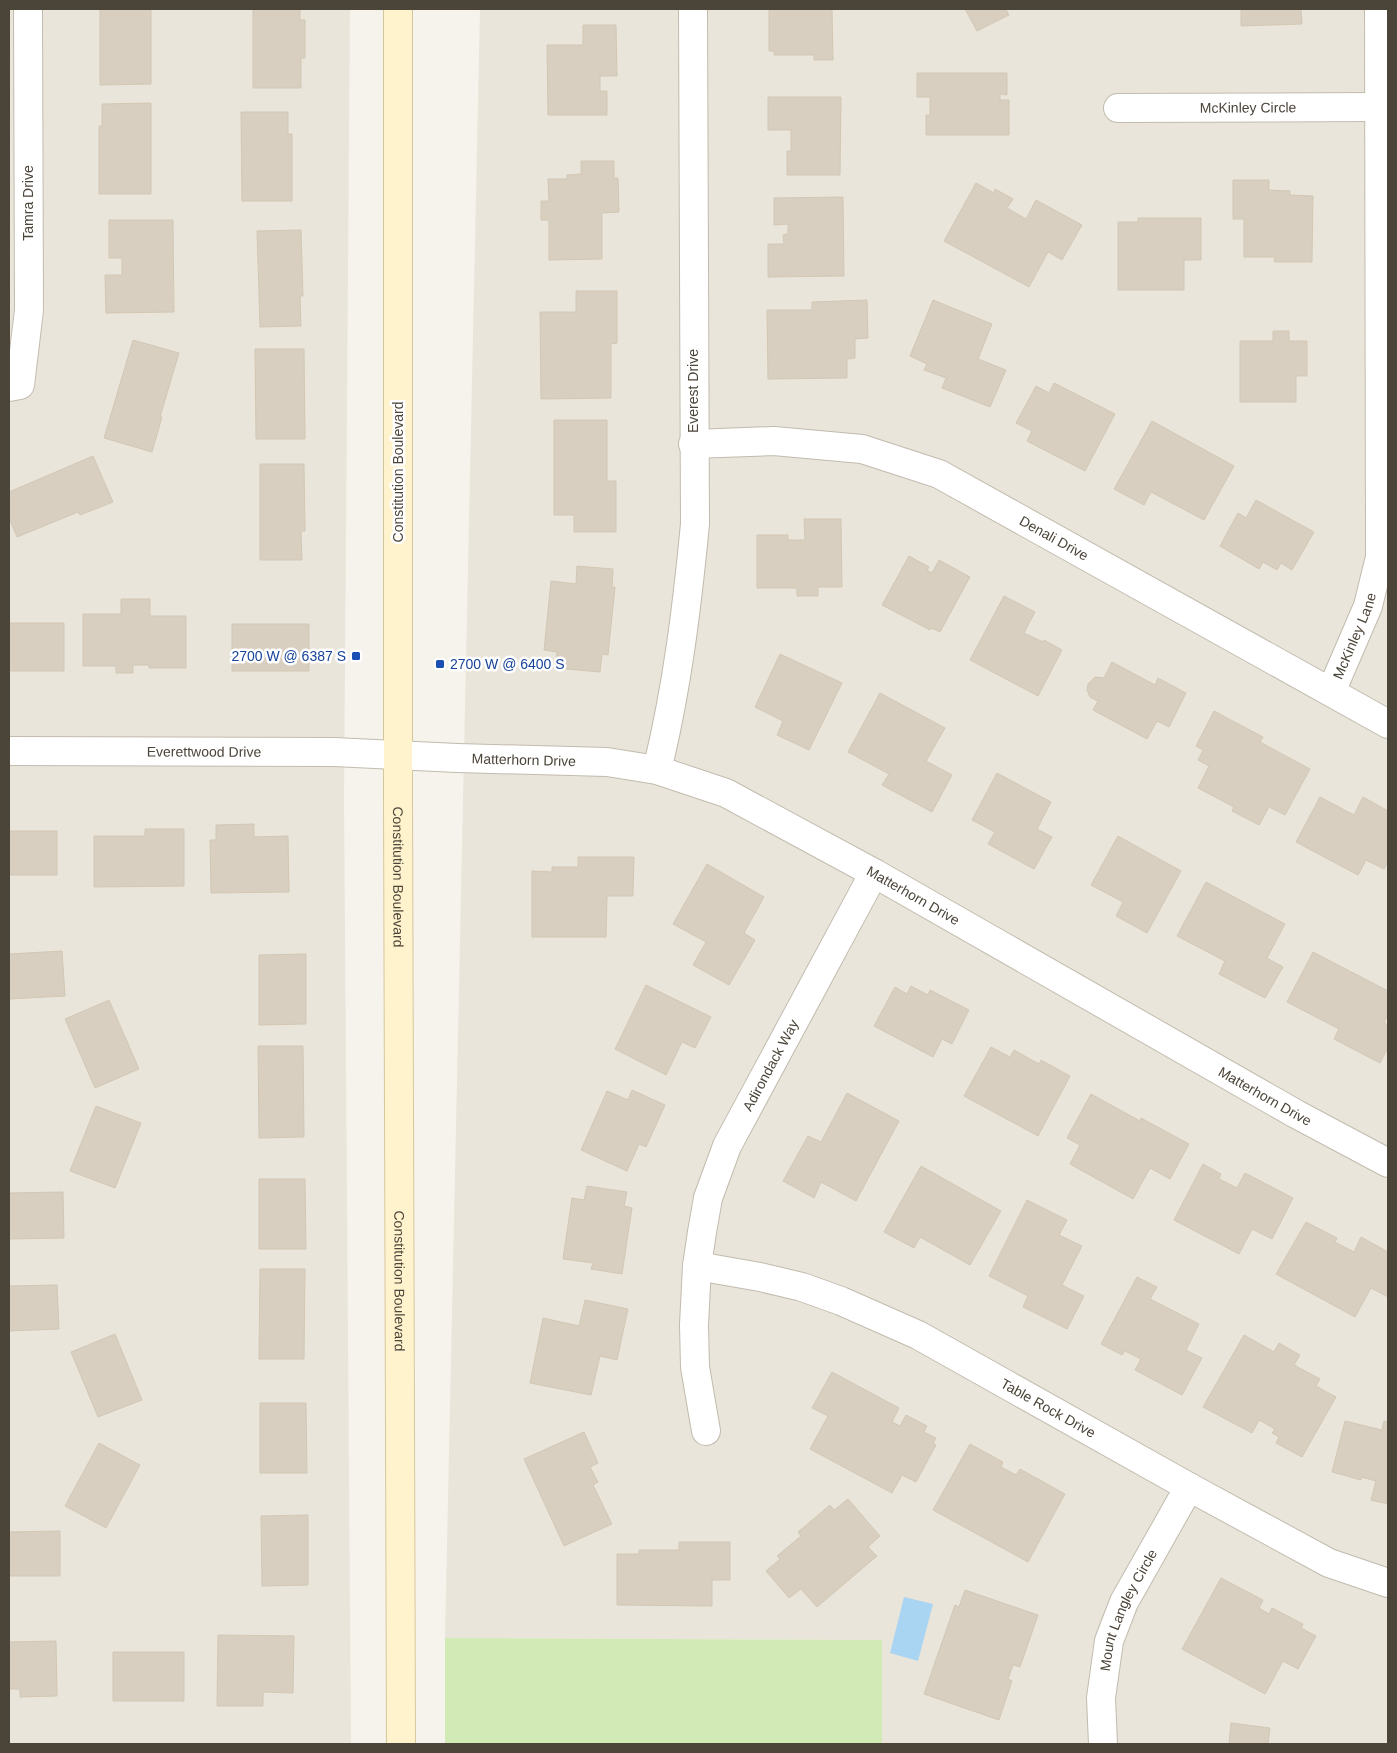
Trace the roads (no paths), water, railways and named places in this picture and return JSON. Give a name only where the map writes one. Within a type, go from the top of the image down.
[{"type":"main road","name":"Constitution Boulevard","points":[[398,9],[401,1744]]},
{"type":"street","name":"Tamra Drive","points":[[9,387],[20,385],[29,310],[28,9]]},
{"type":"street","name":"Everest Drive","points":[[657,770],[670,718],[688,604],[695,524],[693,444],[693,9]]},
{"type":"street","name":"McKinley Lane","points":[[1331,692],[1368,606],[1380,557],[1379,9]]},
{"type":"street","name":"McKinley Circle","points":[[1118,108],[1378,107]]},
{"type":"street","name":"Denali Drive","points":[[693,444],[774,441],[862,448],[939,474],[1388,724]]},
{"type":"street","name":"Everettwood Drive","points":[[9,751],[334,752],[398,754]]},
{"type":"street","name":"Matterhorn Drive","points":[[398,754],[457,758],[608,762],[657,770],[726,793],[874,873],[1296,1114],[1388,1163]]},
{"type":"street","name":"Adirondack Way","points":[[706,1431],[695,1368],[694,1346],[695,1296],[708,1198],[727,1146],[874,873]]},
{"type":"street","name":"Table Rock Drive","points":[[698,1266],[760,1277],[841,1300],[918,1335],[1188,1487],[1329,1563],[1388,1583]]},
{"type":"street","name":"Mount Langley Circle","points":[[1103,1744],[1102,1698],[1109,1641],[1124,1602],[1188,1487]]},
{"type":"water","points":[[904,1597],[933,1604],[918,1661],[890,1653]]},
{"type":"place","name":"2700 W @ 6387 S","points":[[356,656]]},
{"type":"place","name":"2700 W @ 6400 S","points":[[440,664]]}]
